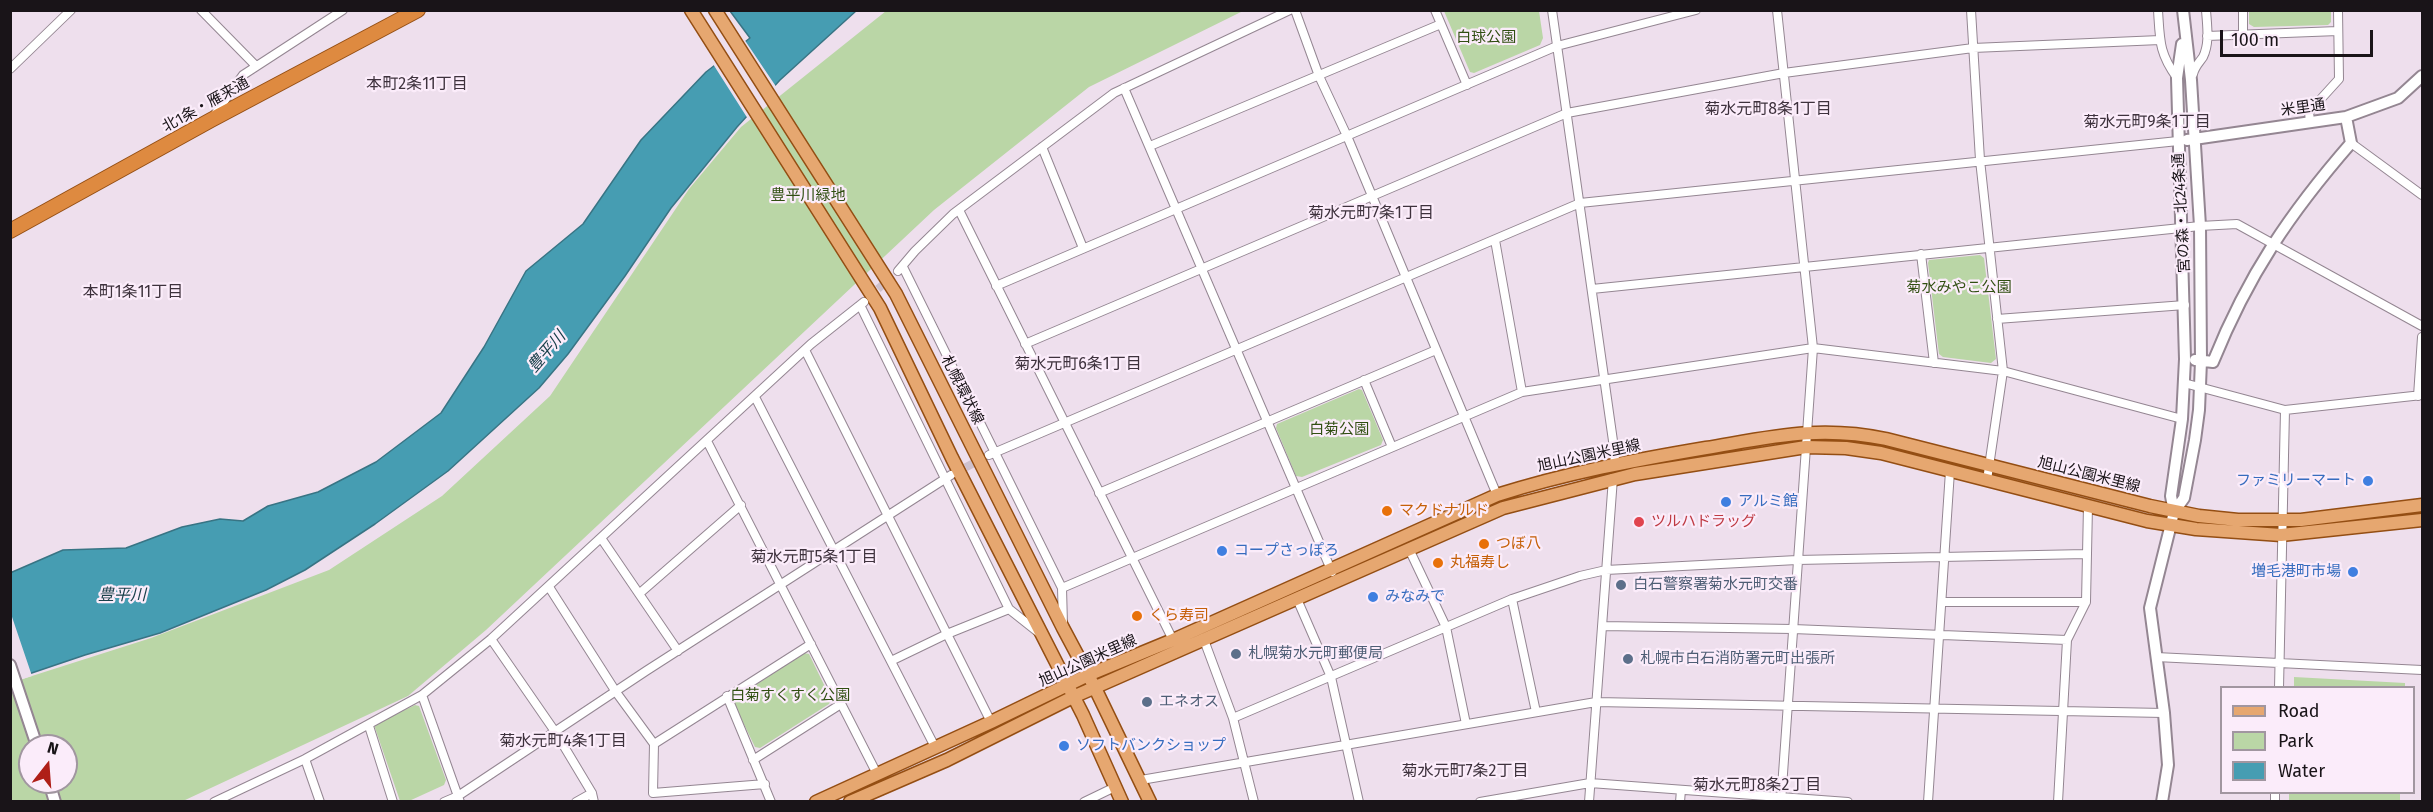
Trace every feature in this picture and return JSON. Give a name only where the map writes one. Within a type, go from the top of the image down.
[{"type":"highway","name":"北1条・雁来通","points":[[10,231],[211,120],[418,10]]},
{"type":"main road","points":[[691,10],[880,308],[1039,633],[1106,763],[1122,801]]},
{"type":"main road","name":"札幌環状線","points":[[715,10],[897,294],[1063,628],[1142,780],[1150,801]]},
{"type":"main road","name":"旭山公園米里線","points":[[820,801],[1088,675],[1173,640],[1497,495],[1548,479],[1614,465],[1806,432],[1848,433],[1870,436],[2174,512],[2238,520],[2281,521],[2422,505]]},
{"type":"main road","name":"旭山公園米里線","points":[[850,801],[947,760],[1073,697],[1503,508],[1635,474],[1806,447],[1846,448],[1881,453],[2147,521],[2196,529],[2281,535],[2422,520]]},
{"type":"street","points":[[10,69],[71,10]]},
{"type":"street","points":[[201,10],[256,66]]},
{"type":"street","points":[[211,120],[243,75],[343,10]]},
{"type":"street","points":[[1063,628],[1062,588],[900,269],[915,251],[959,210],[1114,93],[1290,10]]},
{"type":"street","points":[[1295,10],[1320,76],[1497,495]]},
{"type":"street","points":[[1435,10],[1467,85]]},
{"type":"street","points":[[1551,10],[1615,455],[1589,801]]},
{"type":"street","points":[[996,286],[1557,46],[1696,10]]},
{"type":"street","points":[[1777,10],[1813,348],[1781,799]]},
{"type":"street","points":[[1971,10],[1980,160],[2003,371],[1987,480]]},
{"type":"street","points":[[2158,10],[2164,60],[2177,78]]},
{"type":"street","points":[[2183,10],[2184,31]]},
{"type":"street","points":[[2192,80],[2194,67],[2204,55],[2207,36],[2206,10]]},
{"type":"street","points":[[2243,10],[2243,34]]},
{"type":"street","points":[[2310,122],[2309,112],[2339,79],[2338,10]]},
{"type":"street","points":[[1150,146],[1441,24]]},
{"type":"street","name":"宮の森・北24条通","points":[[2174,512],[2171,496],[2182,419],[2185,359],[2177,78],[2184,31]]},
{"type":"street","name":"宮の森・北24条通","points":[[2162,801],[2168,765],[2164,713],[2150,608],[2174,512],[2184,498],[2195,440],[2201,361],[2200,226],[2192,80],[2184,31]]},
{"type":"street","points":[[2207,36],[2338,31]]},
{"type":"street","points":[[1025,344],[1567,113],[1784,73],[1973,48],[2160,40]]},
{"type":"street","name":"米里通","points":[[2178,141],[2346,117],[2397,98],[2422,76]]},
{"type":"street","points":[[1124,88],[1336,582]]},
{"type":"street","points":[[2346,117],[2351,143],[2422,195]]},
{"type":"street","points":[[992,454],[1580,203],[2178,141]]},
{"type":"street","points":[[2185,359],[2213,362],[2250,280],[2272,244],[2298,207],[2351,143]]},
{"type":"street","points":[[1042,147],[1083,248]]},
{"type":"street","points":[[959,210],[1173,640]]},
{"type":"street","points":[[1592,288],[2237,224],[2422,326]]},
{"type":"street","points":[[1495,240],[1522,392]]},
{"type":"street","points":[[1921,254],[1934,363]]},
{"type":"street","points":[[214,801],[305,759],[422,695],[491,639],[805,350],[862,303],[948,477],[1009,609],[1039,633]]},
{"type":"street","points":[[1998,319],[2185,305]]},
{"type":"street","points":[[2184,383],[2285,410],[2420,396],[2422,337]]},
{"type":"street","points":[[1062,588],[1522,392],[1813,348],[2003,371],[2182,419]]},
{"type":"street","points":[[805,350],[991,722]]},
{"type":"street","points":[[1099,493],[1436,350]]},
{"type":"street","points":[[1364,380],[1392,447]]},
{"type":"street","points":[[755,397],[935,747]]},
{"type":"street","points":[[2279,686],[2285,410]]},
{"type":"street","points":[[707,441],[877,774]]},
{"type":"street","points":[[1928,801],[1950,471]]},
{"type":"street","points":[[444,801],[459,799],[678,651],[948,477]]},
{"type":"street","points":[[640,593],[741,505]]},
{"type":"street","points":[[2058,801],[2067,640],[2086,602],[2088,506]]},
{"type":"street","points":[[601,538],[678,651]]},
{"type":"street","points":[[1409,549],[1446,627],[1466,724]]},
{"type":"street","points":[[1233,718],[1512,599],[1580,576],[1606,570],[1797,560],[2086,554]]},
{"type":"street","points":[[549,587],[616,692],[654,744],[653,793],[765,784]]},
{"type":"street","points":[[1512,599],[1536,712]]},
{"type":"street","points":[[1298,600],[1331,677],[1359,801]]},
{"type":"street","points":[[1942,602],[2086,602]]},
{"type":"street","points":[[891,661],[947,634],[1009,609]]},
{"type":"street","points":[[1602,626],[1793,629],[2067,640]]},
{"type":"street","points":[[491,639],[556,733],[593,797],[576,801]]},
{"type":"street","points":[[1204,640],[1233,718],[1254,801]]},
{"type":"street","points":[[654,744],[811,644]]},
{"type":"street","points":[[2156,657],[2422,670]]},
{"type":"street","points":[[10,665],[33,734]]},
{"type":"street","points":[[422,695],[459,799]]},
{"type":"street","points":[[727,696],[771,801]]},
{"type":"street","points":[[1142,780],[1596,702],[2064,713],[2164,713]]},
{"type":"street","points":[[753,760],[841,704]]},
{"type":"street","points":[[369,726],[393,801]]},
{"type":"street","points":[[305,759],[320,801]]},
{"type":"street","points":[[1480,801],[1590,783],[1781,799],[1848,801]]},
{"type":"street","points":[[1084,801],[1115,787]]},
{"type":"street","points":[[1680,801],[1681,790]]},
{"type":"green space","name":"豊平川緑地","points":[[886,11],[1243,11],[1089,87],[934,210],[486,630],[408,696],[183,801],[11,802],[10,683],[151,638],[329,570],[442,496],[550,396],[689,189],[741,127]]},
{"type":"green space","name":"白球公園","points":[[1444,11],[1539,11],[1543,38],[1540,45],[1474,73],[1470,72]]},
{"type":"green space","points":[[2249,11],[2331,11],[2331,22],[2328,25],[2254,27],[2249,24]]},
{"type":"green space","name":"菊水みやこ公園","points":[[1980,255],[1984,258],[1996,359],[1991,363],[1943,357],[1939,354],[1928,263],[1929,260]]},
{"type":"green space","name":"白菊公園","points":[[1359,389],[1362,390],[1383,440],[1381,445],[1302,477],[1296,476],[1276,428],[1277,424]]},
{"type":"green space","name":"白菊すくすく公園","points":[[804,653],[809,654],[831,699],[829,704],[760,748],[755,747],[734,704],[736,698]]},
{"type":"green space","points":[[2294,677],[2405,683],[2405,686],[2294,686]]},
{"type":"green space","points":[[415,705],[419,706],[446,780],[444,785],[409,801],[400,801],[374,725]]},
{"type":"green space","points":[[2289,794],[2400,794],[2400,801],[2289,802]]},
{"type":"water","name":"豊平川","points":[[730,11],[856,11],[780,80],[737,127],[671,208],[568,354],[539,388],[448,471],[375,524],[305,570],[266,590],[160,633],[11,680],[10,573],[63,550],[126,548],[182,527],[220,519],[243,521],[268,506],[318,492],[376,462],[441,413],[484,347],[526,271],[583,224],[641,140],[706,72],[750,38]]},
{"type":"pier","points":[[744,39],[777,88],[748,119],[713,64]]},
{"type":"pier","points":[[10,611],[32,676],[10,683]]},
{"type":"tunnel","points":[[869,297],[898,271]]},
{"type":"tunnel","points":[[955,473],[989,455]]},
{"type":"place","name":"ファミリーマート","points":[[2368,481]]},
{"type":"place","name":"アルミ館","points":[[1726,502]]},
{"type":"place","name":"マクドナルド","points":[[1387,511]]},
{"type":"place","name":"ツルハドラッグ","points":[[1639,522]]},
{"type":"place","name":"つぼ八","points":[[1484,544]]},
{"type":"place","name":"コープさっぽろ","points":[[1222,551]]},
{"type":"place","name":"丸福寿し","points":[[1438,563]]},
{"type":"place","name":"増毛港町市場","points":[[2353,572]]},
{"type":"place","name":"白石警察署菊水元町交番","points":[[1621,585]]},
{"type":"place","name":"みなみで","points":[[1373,597]]},
{"type":"place","name":"くら寿司","points":[[1137,616]]},
{"type":"place","name":"札幌菊水元町郵便局","points":[[1236,654]]},
{"type":"place","name":"札幌市白石消防署元町出張所","points":[[1628,659]]},
{"type":"place","name":"エネオス","points":[[1147,702]]},
{"type":"place","name":"ソフトバンクショップ","points":[[1064,746]]},
{"type":"district","name":"本町2条11丁目","points":[[417,85]]},
{"type":"district","name":"菊水元町8条1丁目","points":[[1768,110]]},
{"type":"district","name":"菊水元町9条1丁目","points":[[2147,123]]},
{"type":"district","name":"菊水元町7条1丁目","points":[[1371,214]]},
{"type":"district","name":"本町1条11丁目","points":[[133,293]]},
{"type":"district","name":"菊水元町6条1丁目","points":[[1078,365]]},
{"type":"district","name":"菊水元町5条1丁目","points":[[814,558]]},
{"type":"district","name":"菊水元町4条1丁目","points":[[563,742]]},
{"type":"district","name":"菊水元町7条2丁目","points":[[1465,772]]},
{"type":"district","name":"菊水元町8条2丁目","points":[[1757,786]]}]
